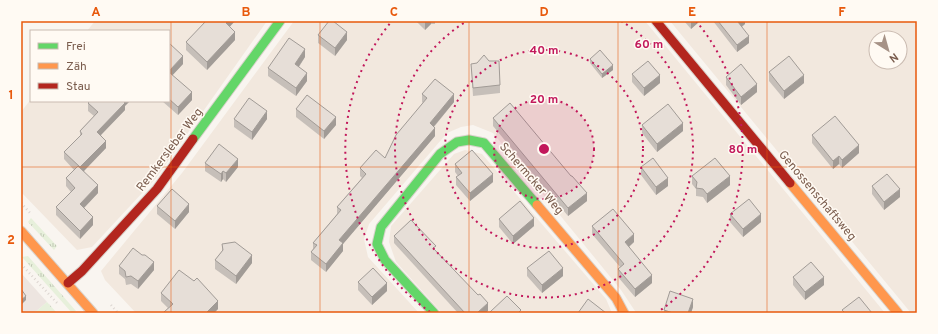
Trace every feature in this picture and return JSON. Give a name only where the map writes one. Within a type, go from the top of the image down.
[{"type":"street","name":"Remkersleber Weg","points":[[68,283],[82,271],[157,189],[280,21]]},
{"type":"street","name":"Genossenschaftsweg","points":[[656,21],[898,313]]},
{"type":"street","name":"Schermcker Weg","points":[[434,313],[385,260],[377,244],[381,227],[440,154],[457,142],[469,140],[484,143],[500,160],[616,298],[624,313]]},
{"type":"street","points":[[21,232],[68,283],[93,313]]},
{"type":"path","points":[[21,264],[60,308]]},
{"type":"shaded area","points":[[95,21],[267,21],[156,178],[92,247],[77,250],[21,192],[21,112],[30,100],[30,102],[170,102],[170,30],[88,30]]},
{"type":"shaded area","points":[[294,21],[645,21],[885,313],[636,313],[621,290],[493,133],[473,125],[461,127],[447,133],[369,224],[364,239],[368,257],[419,313],[136,313],[105,280],[101,271],[182,173]]},
{"type":"shaded area","points":[[670,21],[917,21],[917,313],[911,313]]},
{"type":"shaded area","points":[[465,150],[482,154],[606,299],[612,313],[442,313],[396,262],[389,242],[391,226],[454,154]]},
{"type":"shaded area","points":[[21,273],[47,302],[34,313],[21,313]]},
{"type":"green space","points":[[31,218],[57,246],[54,250],[28,222]]},
{"type":"green space","points":[[28,256],[76,311],[72,313],[22,257]]},
{"type":"green space","points":[[47,302],[57,313],[34,313]]},
{"type":"building","points":[[206,21],[228,21],[226,23],[235,32],[207,62],[186,42]]},
{"type":"building","points":[[329,21],[333,21],[347,32],[335,48],[318,35]]},
{"type":"building","points":[[718,21],[740,21],[738,22],[749,36],[737,45]]},
{"type":"building","points":[[289,38],[305,49],[295,64],[307,73],[296,88],[268,68]]},
{"type":"building","points":[[170,44],[183,56],[170,70]]},
{"type":"building","points":[[600,50],[613,65],[602,74],[590,59]]},
{"type":"building","points":[[484,55],[489,61],[499,61],[500,85],[473,88],[471,64],[477,63]]},
{"type":"building","points":[[789,56],[804,75],[784,91],[769,72]]},
{"type":"building","points":[[648,61],[660,75],[644,88],[632,74]]},
{"type":"building","points":[[741,64],[757,84],[741,97],[726,77]]},
{"type":"building","points":[[170,73],[192,92],[178,107],[170,100]]},
{"type":"building","points":[[435,79],[454,94],[430,123],[435,128],[339,240],[343,243],[326,264],[311,252],[317,245],[313,243],[341,210],[337,207],[366,174],[360,168],[376,150],[385,158],[396,135],[427,98],[422,94]]},
{"type":"building","points":[[307,95],[336,117],[324,131],[296,109]]},
{"type":"building","points":[[249,98],[267,111],[252,132],[234,119]]},
{"type":"building","points":[[88,103],[125,103],[97,132],[106,141],[80,167],[64,152],[82,134],[80,131],[98,112]]},
{"type":"building","points":[[510,103],[587,193],[568,208],[493,118]]},
{"type":"building","points":[[668,104],[683,123],[657,144],[642,125]]},
{"type":"building","points":[[835,116],[859,145],[842,160],[839,156],[833,161],[812,135]]},
{"type":"building","points":[[219,144],[238,159],[226,173],[223,171],[221,174],[205,163]]},
{"type":"building","points":[[472,150],[493,174],[470,193],[456,177],[462,173],[455,164]]},
{"type":"building","points":[[653,158],[668,178],[656,187],[641,167]]},
{"type":"building","points":[[715,158],[730,176],[707,194],[703,189],[696,188],[697,182],[692,176]]},
{"type":"building","points":[[78,166],[98,185],[80,204],[93,217],[80,231],[56,207],[75,188],[66,178]]},
{"type":"building","points":[[887,174],[900,189],[884,202],[872,186]]},
{"type":"building","points":[[172,189],[189,204],[175,221],[157,206]]},
{"type":"building","points":[[749,199],[761,214],[743,229],[730,214]]},
{"type":"building","points":[[520,201],[534,218],[513,236],[499,219]]},
{"type":"building","points":[[613,209],[634,234],[625,242],[652,275],[635,289],[618,269],[624,264],[592,226]]},
{"type":"building","points":[[411,220],[436,246],[433,248],[478,295],[480,294],[488,303],[477,313],[465,313],[394,236]]},
{"type":"building","points":[[235,242],[252,255],[236,276],[215,260],[223,250],[222,244]]},
{"type":"building","points":[[133,248],[154,262],[138,281],[131,276],[126,277],[125,271],[119,266]]},
{"type":"building","points":[[549,251],[563,268],[542,285],[527,268]]},
{"type":"building","points":[[811,262],[824,277],[805,292],[793,277]]},
{"type":"building","points":[[373,268],[387,283],[372,297],[358,282]]},
{"type":"building","points":[[179,270],[194,281],[197,278],[218,301],[206,313],[164,313],[173,304],[161,293]]},
{"type":"building","points":[[21,289],[26,296],[21,300]]},
{"type":"building","points":[[670,291],[693,299],[688,313],[673,313],[664,310]]},
{"type":"building","points":[[507,296],[521,310],[518,313],[490,312]]},
{"type":"building","points":[[859,297],[872,313],[845,313],[842,310]]},
{"type":"building","points":[[588,299],[606,313],[578,313]]},
{"type":"traffic: fast","points":[[193,139],[280,21]]},
{"type":"traffic: fast","points":[[434,313],[385,260],[377,244],[381,227],[440,154],[457,142],[469,140],[484,143],[537,205]]},
{"type":"traffic: slow","points":[[790,183],[898,313]]},
{"type":"traffic: slow","points":[[537,205],[616,298],[624,313]]},
{"type":"traffic: slow","points":[[21,231],[93,313]]},
{"type":"traffic: jam","points":[[656,21],[790,183]]},
{"type":"traffic: jam","points":[[68,283],[82,271],[157,189],[193,139]]}]
